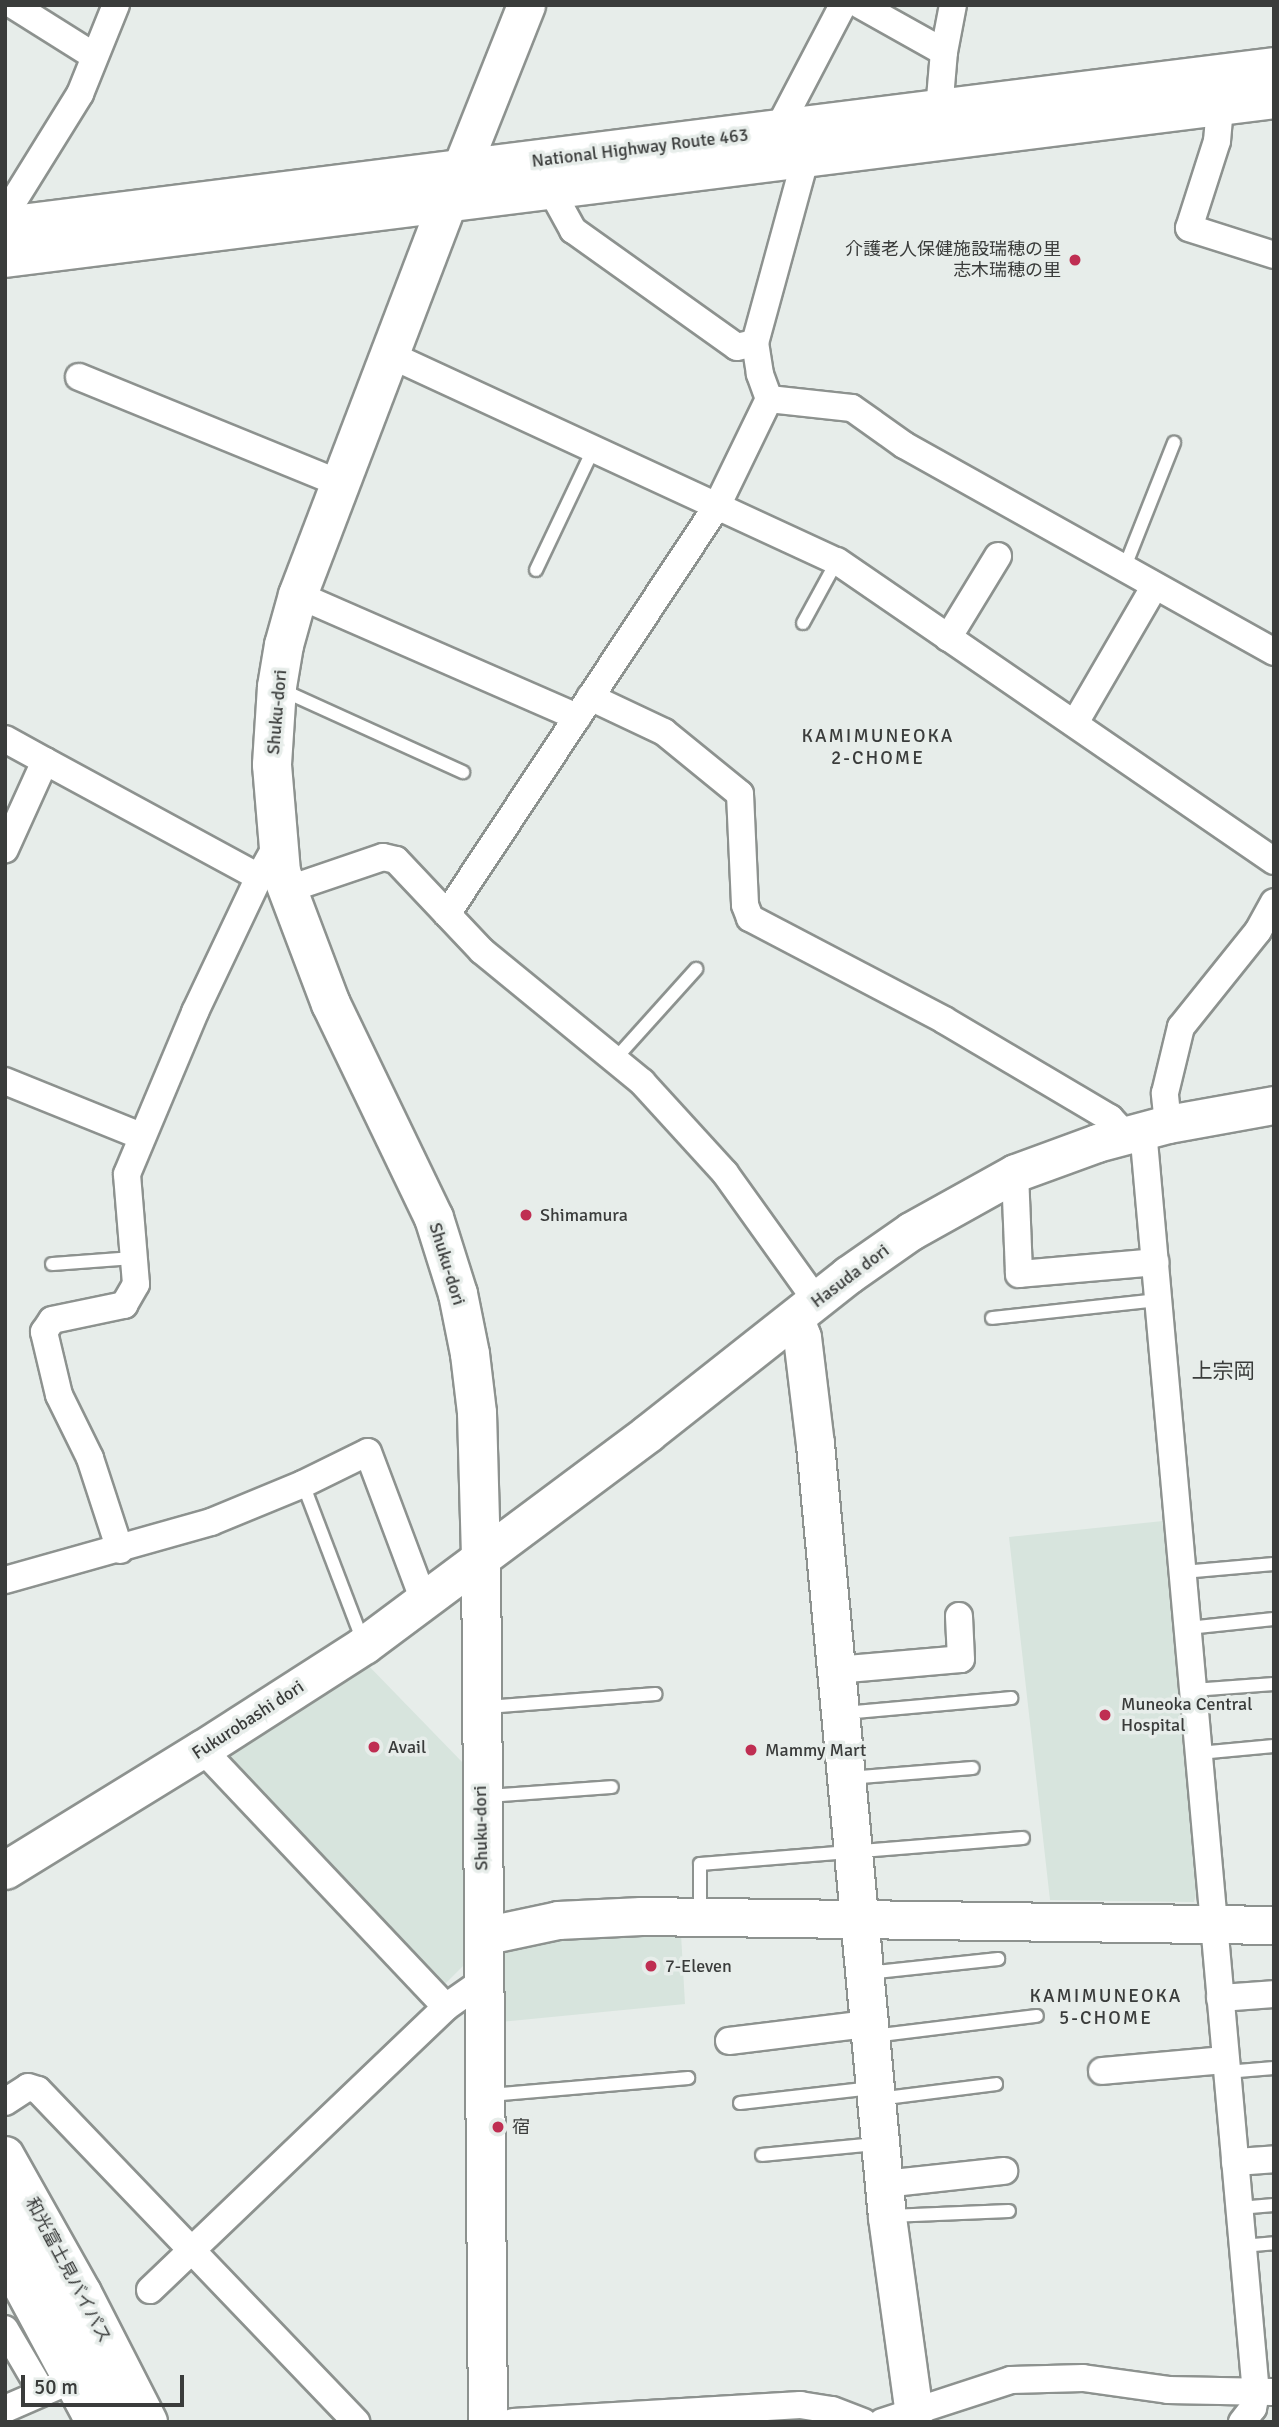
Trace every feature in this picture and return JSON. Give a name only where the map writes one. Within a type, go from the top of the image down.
[{"type":"main road","name":"National Highway Route 463","points":[[7,236],[453,188],[777,131],[1274,67]]},
{"type":"main road","name":"National Highway Route 463","points":[[453,188],[551,190],[1274,99]]},
{"type":"main road","name":"Shuku-dori","points":[[453,188],[298,595],[284,645],[277,687],[272,765],[276,871],[331,1004],[434,1218],[458,1294],[477,1413],[481,1555],[480,1708],[488,2422]]},
{"type":"main road","name":"和光富士見バイパス","points":[[5,2156],[82,2293],[148,2422]]},
{"type":"main road","name":"和光富士見バイパス","points":[[5,2215],[116,2422]]},
{"type":"street","points":[[13,5],[94,56]]},
{"type":"street","points":[[7,236],[8,210],[62,127],[80,94],[116,5]]},
{"type":"street","points":[[453,188],[526,5]]},
{"type":"street","points":[[777,131],[843,5]]},
{"type":"street","points":[[860,5],[944,52]]},
{"type":"street","points":[[939,110],[944,52],[953,5]]},
{"type":"street","points":[[1220,107],[1217,141],[1189,228],[1274,255]]},
{"type":"street","points":[[447,914],[718,504],[769,399],[760,374],[755,343],[806,157]]},
{"type":"street","points":[[551,190],[573,230],[737,347],[755,343]]},
{"type":"street","points":[[388,354],[837,561],[1274,861]]},
{"type":"street","points":[[79,377],[339,483]]},
{"type":"street","points":[[769,399],[852,408],[904,445],[1274,652]]},
{"type":"street","points":[[948,638],[998,556]]},
{"type":"street","points":[[1075,723],[1154,587]]},
{"type":"street","points":[[298,595],[584,707],[664,732],[740,794],[745,905],[750,918],[944,1020],[1110,1118],[1145,1129]]},
{"type":"street","points":[[5,739],[45,761],[276,871],[383,857],[396,860],[482,951],[615,1058],[726,1173],[805,1310],[802,1337],[815,1444],[904,2419],[1011,2380],[1083,2378],[1168,2390],[1265,2393]]},
{"type":"street","points":[[5,849],[45,761]]},
{"type":"street","points":[[120,1550],[90,1458],[59,1395],[44,1332],[52,1320],[124,1305],[136,1284],[127,1174],[141,1136],[276,871]]},
{"type":"street","points":[[1242,2422],[1265,2393],[1242,2246],[1145,1129],[1165,1093],[1181,1027],[1258,931],[1274,902]]},
{"type":"street","points":[[5,1081],[141,1136]]},
{"type":"street","name":"Hasuda dori","points":[[481,1555],[637,1441],[911,1231],[1016,1173],[1145,1129],[1274,1105]]},
{"type":"street","points":[[1016,1173],[1019,1274],[1156,1262]]},
{"type":"street","points":[[5,1580],[120,1550],[211,1522],[303,1484],[368,1452],[424,1601]]},
{"type":"street","name":"Fukurobashi dori","points":[[5,1870],[364,1645],[481,1555]]},
{"type":"street","points":[[836,1670],[961,1659],[959,1616]]},
{"type":"street","points":[[202,1749],[437,1998]]},
{"type":"street","points":[[150,2290],[185,2245],[437,1998],[483,1962],[558,1920],[700,1916],[860,1940],[1215,1934],[1274,1925]]},
{"type":"street","points":[[1220,1998],[1274,1994]]},
{"type":"street","points":[[729,2041],[869,2030]]},
{"type":"street","points":[[1102,2071],[1226,2066]]},
{"type":"street","points":[[5,2102],[28,2087],[38,2090],[356,2422]]},
{"type":"street","points":[[1235,2162],[1274,2159]]},
{"type":"street","points":[[885,2200],[1004,2171]]},
{"type":"street","points":[[5,2266],[85,2415],[98,2422]]},
{"type":"street","points":[[5,2329],[42,2392]]},
{"type":"street","points":[[5,2409],[68,2382]]},
{"type":"street","points":[[513,2422],[800,2405],[832,2410],[864,2422]]},
{"type":"lane","points":[[1124,569],[1174,443]]},
{"type":"lane","points":[[536,570],[594,448]]},
{"type":"lane","points":[[803,623],[837,561]]},
{"type":"lane","points":[[277,687],[463,772]]},
{"type":"lane","points":[[615,1058],[696,969]]},
{"type":"lane","points":[[52,1264],[134,1258]]},
{"type":"lane","points":[[992,1318],[1159,1300]]},
{"type":"lane","points":[[303,1484],[364,1645]]},
{"type":"lane","points":[[1183,1572],[1274,1564]]},
{"type":"lane","points":[[1188,1628],[1274,1619]]},
{"type":"lane","points":[[1194,1690],[1274,1684]]},
{"type":"lane","points":[[480,1708],[655,1694]]},
{"type":"lane","points":[[839,1713],[1011,1698]]},
{"type":"lane","points":[[1199,1753],[1274,1746]]},
{"type":"lane","points":[[846,1778],[973,1768]]},
{"type":"lane","points":[[481,1797],[612,1787]]},
{"type":"lane","points":[[700,1916],[700,1864],[1023,1838]]},
{"type":"lane","points":[[860,1940],[998,1959]]},
{"type":"lane","points":[[869,2030],[1037,2015]]},
{"type":"lane","points":[[1226,2066],[1274,2068]]},
{"type":"lane","points":[[484,2096],[688,2078]]},
{"type":"lane","points":[[740,2103],[996,2084]]},
{"type":"lane","points":[[762,2155],[880,2144]]},
{"type":"lane","points":[[885,2200],[1009,2211]]},
{"type":"lane","points":[[1239,2208],[1274,2205]]},
{"type":"lane","points":[[1242,2246],[1274,2244]]},
{"type":"shaded area","name":"Muneoka Central Hospital","points":[[1163,1521],[1196,1894],[1194,1902],[1050,1900],[1009,1537]]},
{"type":"shaded area","points":[[364,1661],[464,1764],[464,1965],[442,1987],[223,1757]]},
{"type":"shaded area","points":[[597,1933],[681,1934],[685,2004],[501,2022],[500,1956],[511,1944]]},
{"type":"place","name":"介護老人保健施設瑞穂の里 志木瑞穂の里","points":[[1075,260]]},
{"type":"place","name":"Shimamura","points":[[526,1215]]},
{"type":"place","name":"Muneoka Central Hospital","points":[[1105,1715]]},
{"type":"place","name":"Avail","points":[[374,1747]]},
{"type":"place","name":"Mammy Mart","points":[[751,1750]]},
{"type":"place","name":"7-Eleven","points":[[651,1966]]},
{"type":"place","name":"宿","points":[[498,2127]]},
{"type":"district","name":"KAMIMUNEOKA 2-CHOME","points":[[878,748]]},
{"type":"district","name":"上宗岡","points":[[1223,1371]]},
{"type":"district","name":"KAMIMUNEOKA 5-CHOME","points":[[1106,2008]]}]
